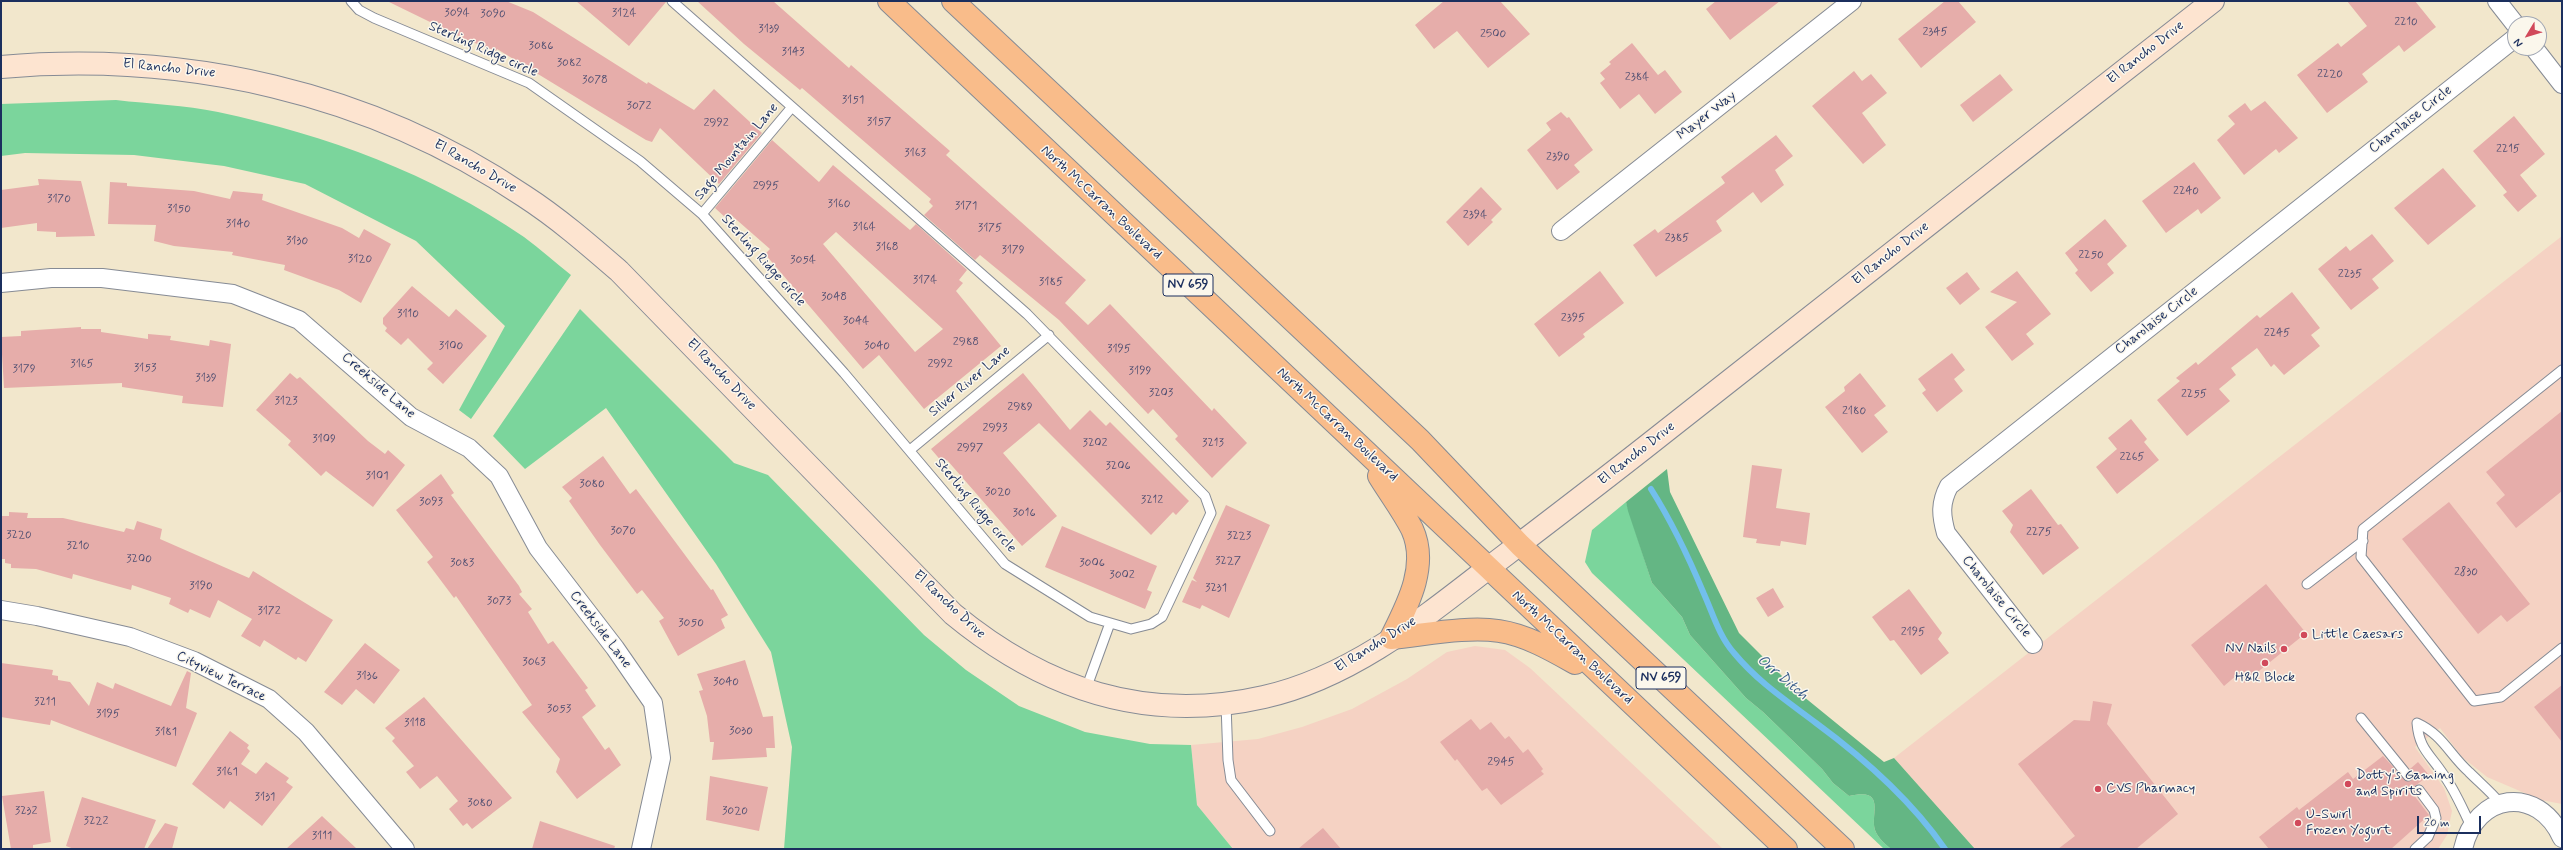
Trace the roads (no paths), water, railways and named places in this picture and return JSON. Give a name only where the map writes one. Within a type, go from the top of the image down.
[{"type":"main road","name":"North McCarran Boulevard","points":[[889,1],[1604,679],[1786,849]]},
{"type":"main road","name":"NV 659","points":[[952,1],[1420,440],[1520,545],[1843,849]]},
{"type":"main road","name":"El Rancho Drive","points":[[1,67],[39,64],[109,63],[172,67],[239,77],[298,91],[353,109],[413,133],[469,162],[524,196],[575,233],[619,271],[954,614],[986,640],[1022,664],[1057,680],[1085,690],[1140,702],[1183,706],[1226,704],[1266,697],[1311,683],[1354,662],[1391,638],[1520,545],[2212,1]]},
{"type":"main road","points":[[1364,451],[1412,529],[1416,544],[1414,583],[1391,638],[1470,631],[1498,631],[1552,650],[1604,679]]},
{"type":"street","name":"Mayer Way","points":[[1561,231],[1852,1]]},
{"type":"street","points":[[2497,1],[2509,16]]},
{"type":"street","name":"Charolaise Circle","points":[[2033,644],[1946,533],[1941,515],[1943,498],[1949,486],[2507,44]]},
{"type":"street","points":[[2540,56],[2562,84]]},
{"type":"street","name":"Creekside Lane","points":[[1,283],[51,278],[102,278],[233,294],[299,320],[411,417],[469,448],[499,476],[538,548],[615,648],[653,703],[661,758],[641,849]]},
{"type":"street","name":"Cityview Terrace","points":[[1,610],[37,616],[130,637],[194,661],[269,699],[306,732],[405,849]]},
{"type":"street","points":[[2455,849],[2467,836],[2486,810],[2500,803],[2516,802],[2562,812]]},
{"type":"street","points":[[2532,805],[2546,813],[2556,825],[2562,838]]},
{"type":"lane","name":"Sterling Ridge circle","points":[[351,1],[359,10],[374,18],[529,83],[640,161],[702,214],[844,373],[1005,564],[1090,617],[1131,629],[1151,624],[1162,617],[1211,513],[1205,496],[1049,335],[672,1]]},
{"type":"lane","name":"Sage Mountain Lane","points":[[702,214],[792,107]]},
{"type":"lane","name":"Silver River Lane","points":[[910,450],[1049,335]]},
{"type":"lane","points":[[2562,370],[2363,529],[2361,557],[2474,701],[2501,698],[2562,648]]},
{"type":"lane","points":[[2307,584],[2363,541]]},
{"type":"lane","points":[[1085,690],[1110,623]]},
{"type":"lane","points":[[1226,704],[1228,760],[1231,780],[1270,831]]},
{"type":"lane","points":[[2361,718],[2408,776]]},
{"type":"lane","points":[[2467,836],[2460,801],[2444,775],[2424,750],[2418,739],[2417,723],[2438,736],[2458,761],[2483,783],[2500,803]]},
{"type":"lane","points":[[2415,849],[2428,837],[2436,818],[2434,810],[2419,790]]},
{"type":"waterway","name":"Orr Ditch","points":[[1651,489],[1680,540],[1720,632],[1734,653],[1763,682],[1852,751],[1886,781],[1932,831],[1945,849]]},
{"type":"place","name":"Little Caesars","points":[[2304,635]]},
{"type":"place","name":"NV Nails","points":[[2284,649]]},
{"type":"place","name":"H&R Block","points":[[2265,663]]},
{"type":"place","name":"Dotty's Gaming and Spirits","points":[[2348,784]]},
{"type":"place","name":"CVS Pharmacy","points":[[2098,789]]},
{"type":"place","name":"U-Swirl Frozen Yogurt","points":[[2298,823]]}]
